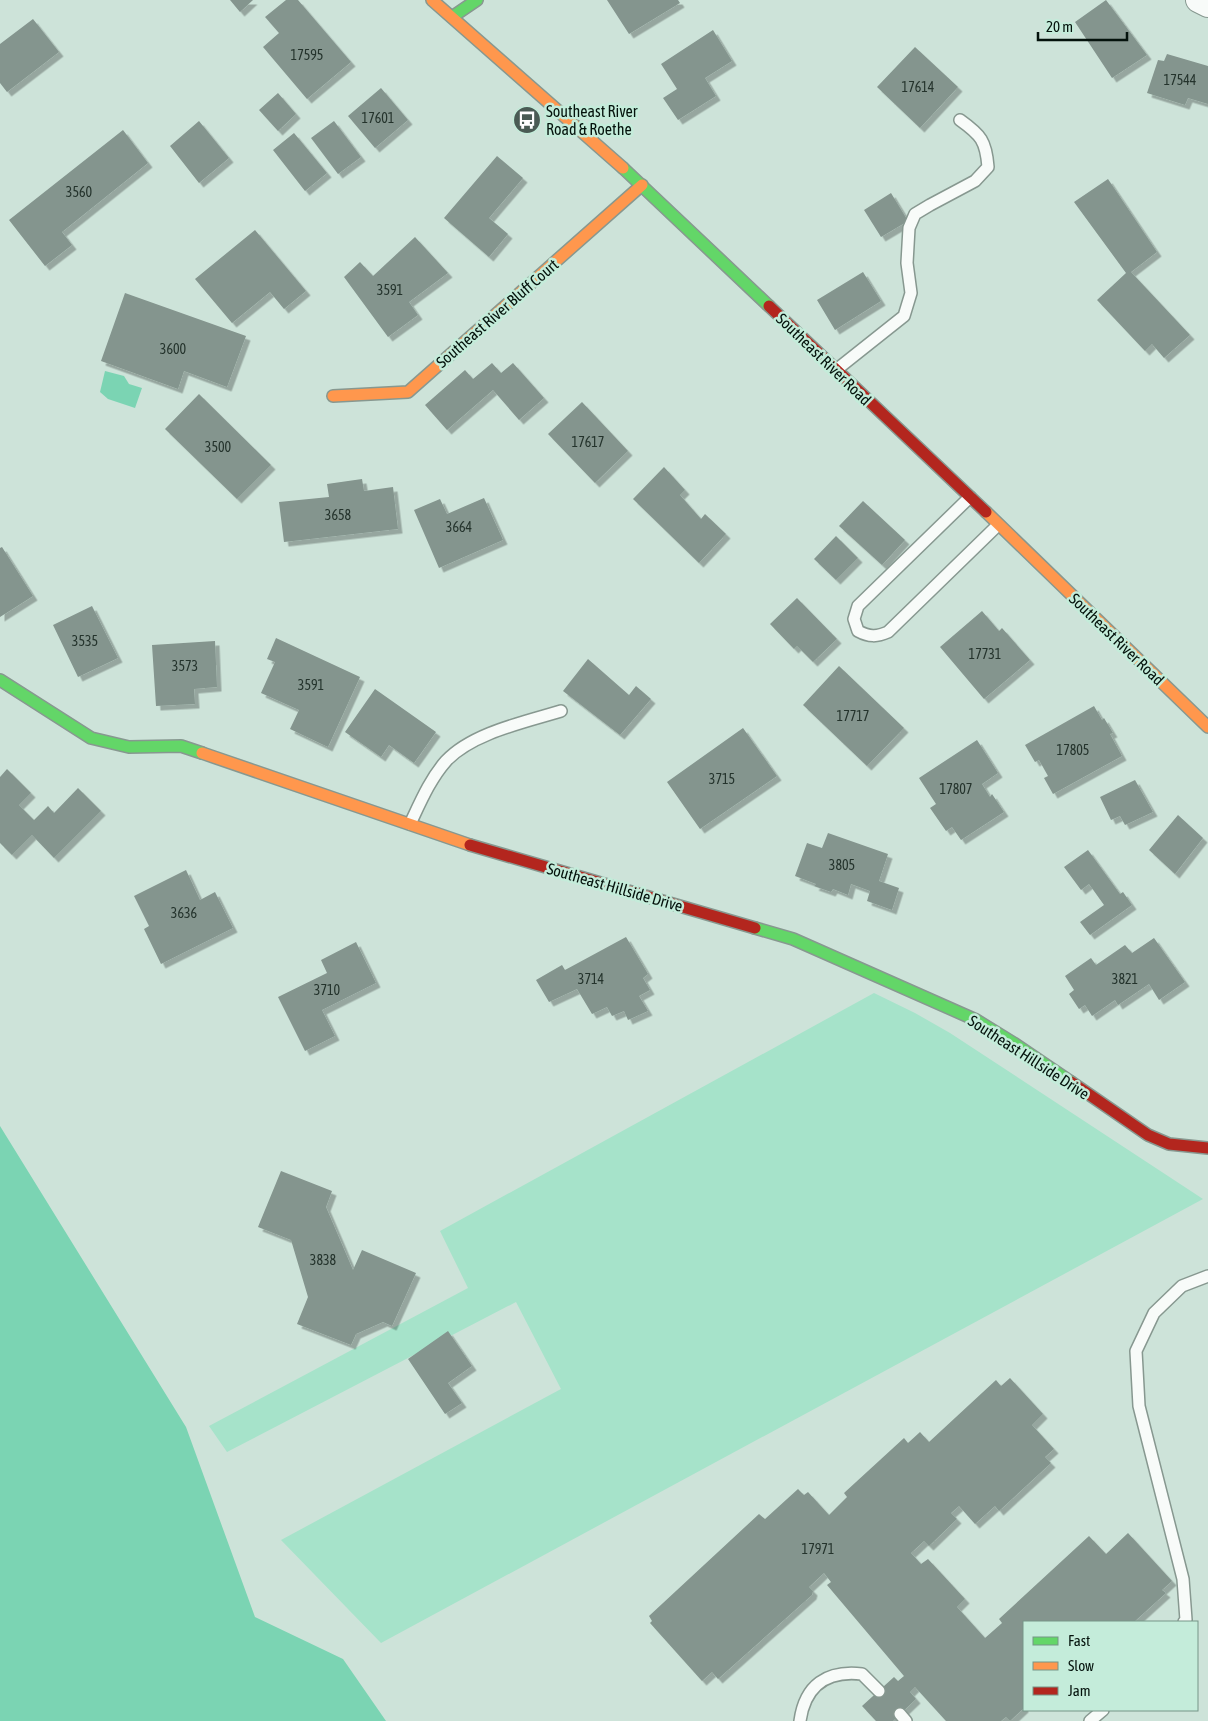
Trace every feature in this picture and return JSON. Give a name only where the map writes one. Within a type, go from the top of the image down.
[{"type":"street","name":"Southeast River Road","points":[[432,0],[642,185],[970,497],[1208,727]]},
{"type":"street","points":[[452,16],[477,0]]},
{"type":"street","points":[[1198,0],[1208,5]]},
{"type":"street","name":"Southeast River Bluff Court","points":[[333,396],[408,392],[642,185]]},
{"type":"street","name":"Southeast Hillside Drive","points":[[0,680],[91,738],[129,747],[181,746],[475,847],[793,939],[976,1020],[1015,1044],[1148,1135],[1169,1144],[1208,1148]]},
{"type":"lane","points":[[836,370],[904,316],[911,293],[907,263],[909,228],[915,214],[975,182],[988,167],[986,149],[976,132],[960,120]]},
{"type":"lane","points":[[970,497],[858,606],[854,619],[858,631],[867,636],[880,636],[888,632],[998,525]]},
{"type":"lane","points":[[410,824],[423,795],[446,761],[470,742],[560,711]]},
{"type":"lane","points":[[1185,1621],[1183,1579],[1139,1406],[1136,1351],[1154,1313],[1182,1286],[1208,1276]]},
{"type":"lane","points":[[800,1721],[807,1695],[819,1684],[831,1677],[848,1672],[862,1674],[879,1691]]},
{"type":"lane","points":[[1090,1721],[1102,1711]]},
{"type":"shaded area","points":[[105,371],[124,376],[129,384],[142,388],[135,408],[108,399],[100,392]]},
{"type":"shaded area","points":[[874,993],[950,1033],[1203,1199],[381,1643],[281,1540],[561,1389],[516,1302],[227,1452],[209,1426],[468,1288],[440,1231]]},
{"type":"shaded area","points":[[0,1126],[186,1427],[255,1617],[343,1659],[386,1721],[0,1721]]},
{"type":"building","points":[[230,0],[253,0],[240,12]]},
{"type":"building","points":[[286,0],[298,0],[351,62],[307,99],[263,47],[279,33],[265,17]]},
{"type":"building","points":[[607,0],[678,0],[680,3],[629,34]]},
{"type":"building","points":[[1106,0],[1147,55],[1112,78],[1075,22]]},
{"type":"building","points":[[33,19],[59,52],[7,92],[0,83],[0,44]]},
{"type":"building","points":[[713,30],[732,61],[705,78],[716,96],[678,120],[663,98],[677,89],[661,64]]},
{"type":"building","points":[[915,47],[958,87],[920,128],[877,87]]},
{"type":"building","points":[[1167,54],[1208,66],[1208,104],[1188,98],[1185,105],[1147,93],[1158,60],[1164,61]]},
{"type":"building","points":[[381,88],[408,120],[375,148],[348,116]]},
{"type":"building","points":[[278,93],[296,114],[278,131],[259,110]]},
{"type":"building","points":[[199,121],[229,158],[199,183],[170,146]]},
{"type":"building","points":[[334,121],[361,157],[338,174],[311,138]]},
{"type":"building","points":[[123,130],[148,163],[62,232],[72,245],[45,266],[9,220]]},
{"type":"building","points":[[294,133],[327,173],[305,191],[273,150]]},
{"type":"building","points":[[497,156],[523,178],[489,218],[508,234],[489,257],[444,218]]},
{"type":"building","points":[[1108,179],[1157,252],[1131,272],[1190,335],[1164,358],[1152,344],[1145,351],[1097,300],[1126,273],[1074,202]]},
{"type":"building","points":[[891,193],[908,221],[881,237],[864,210]]},
{"type":"building","points":[[255,230],[306,291],[284,309],[270,292],[232,323],[195,279]]},
{"type":"building","points":[[415,237],[448,273],[409,302],[418,315],[388,337],[344,277],[360,262],[373,276]]},
{"type":"building","points":[[863,272],[881,301],[835,330],[817,300]]},
{"type":"building","points":[[125,293],[246,336],[227,387],[184,371],[178,389],[101,361]]},
{"type":"building","points":[[492,363],[501,373],[513,363],[544,398],[519,420],[493,390],[447,430],[425,405],[465,370],[473,379]]},
{"type":"building","points":[[199,394],[271,465],[237,499],[165,429]]},
{"type":"building","points":[[582,402],[628,451],[595,483],[548,434]]},
{"type":"building","points":[[664,467],[685,490],[680,495],[701,519],[705,514],[726,534],[699,563],[633,499]]},
{"type":"building","points":[[362,479],[364,491],[393,487],[398,529],[284,542],[279,502],[329,497],[327,484]]},
{"type":"building","points":[[484,498],[503,540],[439,568],[414,510],[440,499],[447,514]]},
{"type":"building","points":[[863,501],[905,540],[882,565],[839,526]]},
{"type":"building","points":[[836,536],[858,558],[836,580],[814,559]]},
{"type":"building","points":[[2,547],[33,596],[0,617],[0,548]]},
{"type":"building","points":[[797,598],[837,639],[813,662],[797,646],[794,649],[770,624]]},
{"type":"building","points":[[92,606],[118,658],[78,677],[53,625]]},
{"type":"building","points":[[982,611],[999,631],[1002,628],[1030,660],[984,699],[940,647]]},
{"type":"building","points":[[276,638],[360,677],[328,747],[290,729],[299,710],[261,693],[275,662],[267,659]]},
{"type":"building","points":[[215,641],[217,687],[194,689],[195,704],[156,706],[152,645]]},
{"type":"building","points":[[588,659],[629,695],[636,686],[651,699],[620,735],[563,691]]},
{"type":"building","points":[[839,666],[904,728],[867,766],[803,705]]},
{"type":"building","points":[[375,689],[436,732],[414,763],[389,745],[381,757],[345,732]]},
{"type":"building","points":[[1094,706],[1102,720],[1104,718],[1113,733],[1110,734],[1122,756],[1053,794],[1044,778],[1048,776],[1039,760],[1035,762],[1025,745]]},
{"type":"building","points":[[743,728],[777,776],[700,829],[667,782]]},
{"type":"building","points":[[977,740],[998,773],[982,784],[990,797],[992,794],[1004,812],[961,840],[952,827],[946,831],[930,808],[936,804],[919,778]]},
{"type":"building","points":[[7,769],[31,793],[19,805],[34,820],[48,806],[54,813],[78,788],[101,811],[54,858],[32,835],[12,855],[0,843],[0,777]]},
{"type":"building","points":[[1135,780],[1153,812],[1125,825],[1120,816],[1111,820],[1100,797]]},
{"type":"building","points":[[1178,815],[1203,838],[1175,874],[1149,850]]},
{"type":"building","points":[[828,833],[888,854],[879,881],[899,888],[892,910],[867,901],[870,891],[851,884],[848,895],[833,889],[831,892],[814,886],[816,884],[795,876],[807,843],[822,848]]},
{"type":"building","points":[[1088,850],[1120,894],[1123,892],[1132,905],[1090,935],[1080,922],[1104,905],[1089,884],[1081,890],[1064,867]]},
{"type":"building","points":[[186,870],[200,900],[215,892],[233,928],[161,964],[144,929],[149,926],[134,896]]},
{"type":"building","points":[[626,937],[648,974],[643,978],[650,990],[639,996],[648,1011],[628,1020],[624,1011],[612,1016],[607,1007],[592,1014],[577,989],[549,1002],[536,980],[562,965],[565,970]]},
{"type":"building","points":[[1154,938],[1185,982],[1159,1000],[1149,984],[1118,1005],[1115,1000],[1092,1016],[1085,1005],[1079,1009],[1069,994],[1074,990],[1065,976],[1091,958],[1096,965],[1125,945],[1132,953]]},
{"type":"building","points":[[356,942],[376,983],[322,1010],[335,1036],[305,1051],[278,997],[327,973],[321,960]]},
{"type":"building","points":[[281,1171],[332,1191],[326,1207],[353,1270],[362,1250],[416,1273],[392,1326],[383,1322],[356,1334],[351,1345],[297,1324],[308,1297],[291,1240],[258,1227]]},
{"type":"building","points":[[448,1331],[472,1366],[448,1383],[462,1403],[445,1414],[408,1359]]},
{"type":"building","points":[[1010,1378],[1043,1414],[1032,1425],[1054,1449],[1045,1457],[1051,1463],[999,1511],[995,1506],[975,1524],[959,1506],[951,1513],[957,1519],[929,1546],[924,1541],[911,1553],[921,1564],[928,1559],[965,1599],[957,1607],[985,1638],[1002,1623],[999,1619],[1089,1536],[1106,1554],[1128,1533],[1172,1581],[1162,1590],[1166,1593],[1135,1621],[1023,1621],[1023,1709],[1010,1721],[1006,1717],[1001,1721],[946,1721],[915,1687],[910,1692],[916,1699],[893,1721],[876,1721],[862,1706],[894,1677],[898,1681],[904,1676],[827,1585],[831,1582],[824,1573],[809,1587],[813,1591],[812,1595],[718,1679],[712,1672],[702,1681],[650,1623],[652,1621],[649,1616],[759,1514],[765,1519],[798,1489],[804,1495],[808,1492],[829,1515],[847,1497],[844,1493],[904,1438],[908,1443],[920,1432],[929,1442],[996,1380],[1001,1386]]},
{"type":"traffic: fast","points":[[452,17],[477,0]]},
{"type":"traffic: fast","points":[[623,168],[769,306]]},
{"type":"traffic: fast","points":[[0,680],[91,738],[129,747],[181,746],[202,753]]},
{"type":"traffic: fast","points":[[755,928],[793,939],[976,1020],[1071,1082]]},
{"type":"traffic: slow","points":[[432,0],[623,168]]},
{"type":"traffic: slow","points":[[333,396],[408,392],[642,185]]},
{"type":"traffic: slow","points":[[986,512],[1208,727]]},
{"type":"traffic: slow","points":[[202,753],[470,845]]},
{"type":"traffic: jam","points":[[769,306],[986,512]]},
{"type":"traffic: jam","points":[[470,845],[755,928]]},
{"type":"traffic: jam","points":[[1071,1082],[1148,1135],[1169,1144],[1208,1148]]},
{"type":"place","name":"Southeast River Road & Roethe","points":[[527,120]]}]
